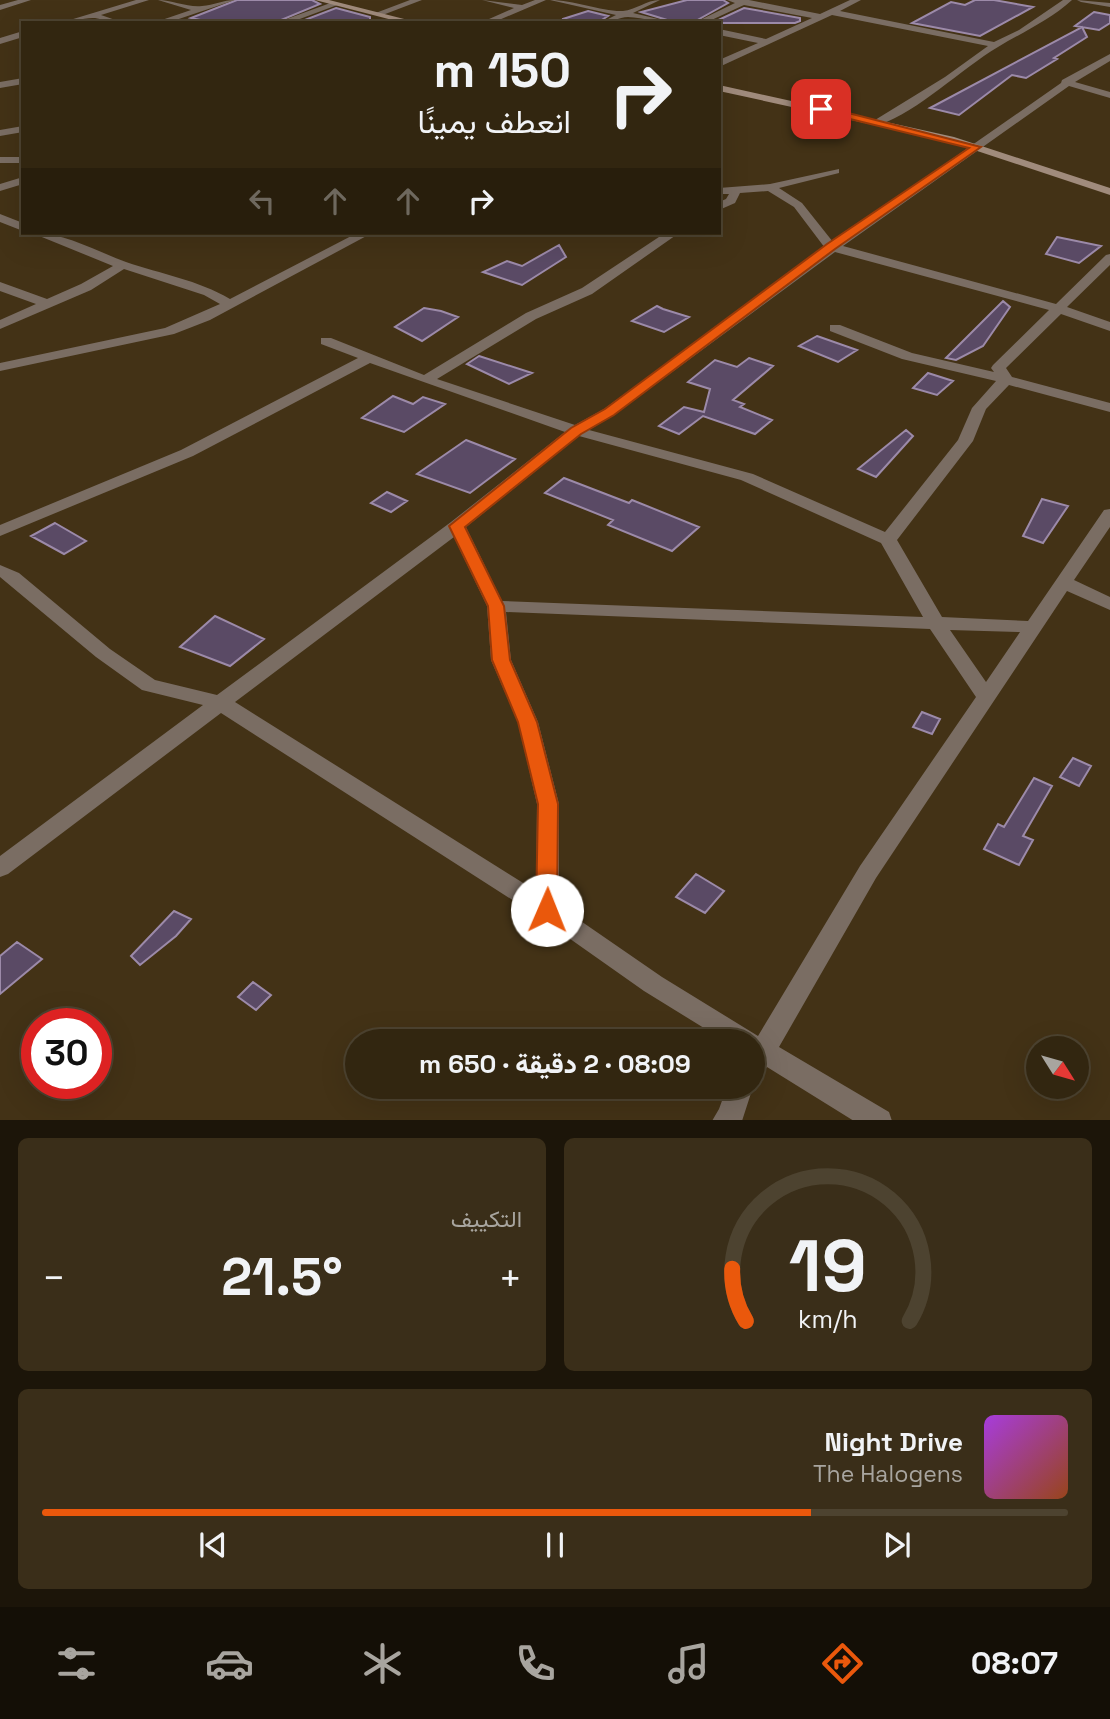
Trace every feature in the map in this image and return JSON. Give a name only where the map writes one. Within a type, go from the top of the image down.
[{"type":"main road","points":[[319,0],[407,21]]},
{"type":"main road","points":[[721,88],[878,122],[977,147],[1106,188]]},
{"type":"street","points":[[71,21],[145,0]]},
{"type":"street","points":[[162,0],[202,9]]},
{"type":"street","points":[[163,21],[231,0]]},
{"type":"street","points":[[377,14],[418,0]]},
{"type":"street","points":[[486,0],[523,8]]},
{"type":"street","points":[[489,21],[542,0]]},
{"type":"street","points":[[554,0],[661,21]]},
{"type":"street","points":[[609,21],[656,0]]},
{"type":"street","points":[[732,0],[822,16]]},
{"type":"street","points":[[721,63],[857,0]]},
{"type":"street","points":[[878,122],[1068,0]]},
{"type":"street","points":[[1081,0],[1110,5]]},
{"type":"street","points":[[0,8],[19,1]]},
{"type":"street","points":[[702,21],[746,1]]},
{"type":"street","points":[[286,21],[336,4]]},
{"type":"street","points":[[832,12],[995,45]]},
{"type":"street","points":[[92,15],[113,21]]},
{"type":"street","points":[[721,32],[768,41]]},
{"type":"street","points":[[1,40],[21,35]]},
{"type":"street","points":[[1,40],[21,45]]},
{"type":"street","points":[[0,868],[457,526],[576,431],[609,412],[831,247],[977,147],[1065,82],[1110,57]]},
{"type":"street","points":[[0,85],[21,81]]},
{"type":"street","points":[[1065,82],[1110,95]]},
{"type":"street","points":[[0,133],[21,129]]},
{"type":"street","points":[[0,160],[21,160]]},
{"type":"street","points":[[721,191],[770,187],[835,171]]},
{"type":"street","points":[[0,188],[21,181]]},
{"type":"street","points":[[770,187],[798,205],[831,247],[1060,309],[1110,327]]},
{"type":"street","points":[[721,207],[730,201],[735,192]]},
{"type":"street","points":[[0,218],[20,224]]},
{"type":"street","points":[[43,235],[123,265],[209,292],[229,304]]},
{"type":"street","points":[[0,368],[169,331],[205,317],[362,235]]},
{"type":"street","points":[[425,380],[531,316],[587,290],[670,235]]},
{"type":"street","points":[[1006,379],[998,368],[1110,258]]},
{"type":"street","points":[[0,325],[44,303],[86,287],[123,265]]},
{"type":"street","points":[[0,286],[44,303]]},
{"type":"street","points":[[835,328],[907,356],[1006,379],[1110,408]]},
{"type":"street","points":[[326,341],[425,380],[576,431],[747,477],[888,540],[935,622],[986,699]]},
{"type":"street","points":[[0,531],[187,453],[369,358]]},
{"type":"street","points":[[888,540],[965,441],[979,408],[1006,379]]},
{"type":"street","points":[[765,1035],[868,872],[1066,583],[1110,514]]},
{"type":"street","points":[[457,526],[496,606],[501,660],[528,722],[548,804],[547,910]]},
{"type":"street","points":[[0,570],[13,577],[103,653],[149,685],[221,702],[547,910],[720,1029]]},
{"type":"street","points":[[1066,583],[1110,604]]},
{"type":"street","points":[[496,606],[1035,627]]},
{"type":"street","points":[[765,1058],[877,1120]]},
{"type":"street","points":[[726,1120],[730,1117],[736,1099]]},
{"type":"building","points":[[237,0],[312,0],[320,4],[279,21],[205,21],[191,18]]},
{"type":"building","points":[[687,0],[723,0],[728,3],[696,21],[670,21],[641,12]]},
{"type":"building","points":[[975,0],[994,0],[1033,7],[980,36],[912,23],[951,2],[965,5]]},
{"type":"building","points":[[336,8],[370,17],[370,21],[302,21]]},
{"type":"building","points":[[744,8],[800,18],[800,21],[795,23],[716,21]]},
{"type":"building","points":[[588,11],[608,16],[600,21],[563,19]]},
{"type":"building","points":[[1094,12],[1110,15],[1110,23],[1099,30],[1075,26]]},
{"type":"building","points":[[1082,27],[1087,37],[1054,58],[1057,59],[1026,78],[1012,75],[959,115],[930,108]]},
{"type":"building","points":[[1057,237],[1101,246],[1079,263],[1046,254]]},
{"type":"building","points":[[559,245],[566,257],[522,285],[483,272],[507,261],[522,266]]},
{"type":"building","points":[[1003,301],[1010,307],[983,346],[956,360],[946,358]]},
{"type":"building","points":[[657,306],[689,317],[664,332],[632,321]]},
{"type":"building","points":[[424,308],[458,317],[422,341],[395,327]]},
{"type":"building","points":[[817,336],[857,350],[838,362],[799,346]]},
{"type":"building","points":[[479,356],[532,373],[509,384],[467,364]]},
{"type":"building","points":[[749,358],[773,366],[733,400],[744,404],[740,407],[772,420],[755,434],[703,416],[679,434],[659,426],[684,407],[704,412],[710,389],[688,382],[715,360],[737,367]]},
{"type":"building","points":[[928,373],[953,381],[937,395],[913,388]]},
{"type":"building","points":[[393,396],[413,404],[423,397],[445,404],[404,432],[362,418]]},
{"type":"building","points":[[906,430],[913,436],[876,477],[858,469]]},
{"type":"building","points":[[466,440],[515,459],[470,493],[417,474]]},
{"type":"building","points":[[564,478],[629,503],[632,500],[699,527],[672,551],[608,525],[613,520],[545,493]]},
{"type":"building","points":[[387,492],[407,501],[391,512],[371,503]]},
{"type":"building","points":[[1042,499],[1068,506],[1043,543],[1023,536]]},
{"type":"building","points":[[55,523],[86,541],[64,554],[31,536]]},
{"type":"building","points":[[215,616],[264,639],[230,666],[180,647]]},
{"type":"building","points":[[922,712],[940,719],[932,734],[913,727]]},
{"type":"building","points":[[1073,758],[1091,766],[1079,786],[1060,777]]},
{"type":"building","points":[[1034,778],[1052,786],[1023,836],[1033,840],[1019,865],[984,849],[998,824],[1004,827]]},
{"type":"building","points":[[696,874],[724,891],[705,913],[676,897]]},
{"type":"building","points":[[174,911],[191,919],[176,936],[140,965],[131,956]]},
{"type":"building","points":[[17,942],[42,959],[0,994],[0,956]]},
{"type":"building","points":[[253,982],[271,995],[256,1010],[238,997]]},
{"type":"route","points":[[547,910],[548,804],[528,722],[501,660],[496,606],[457,526],[576,431],[609,412],[831,247],[977,147],[821,109]]}]
